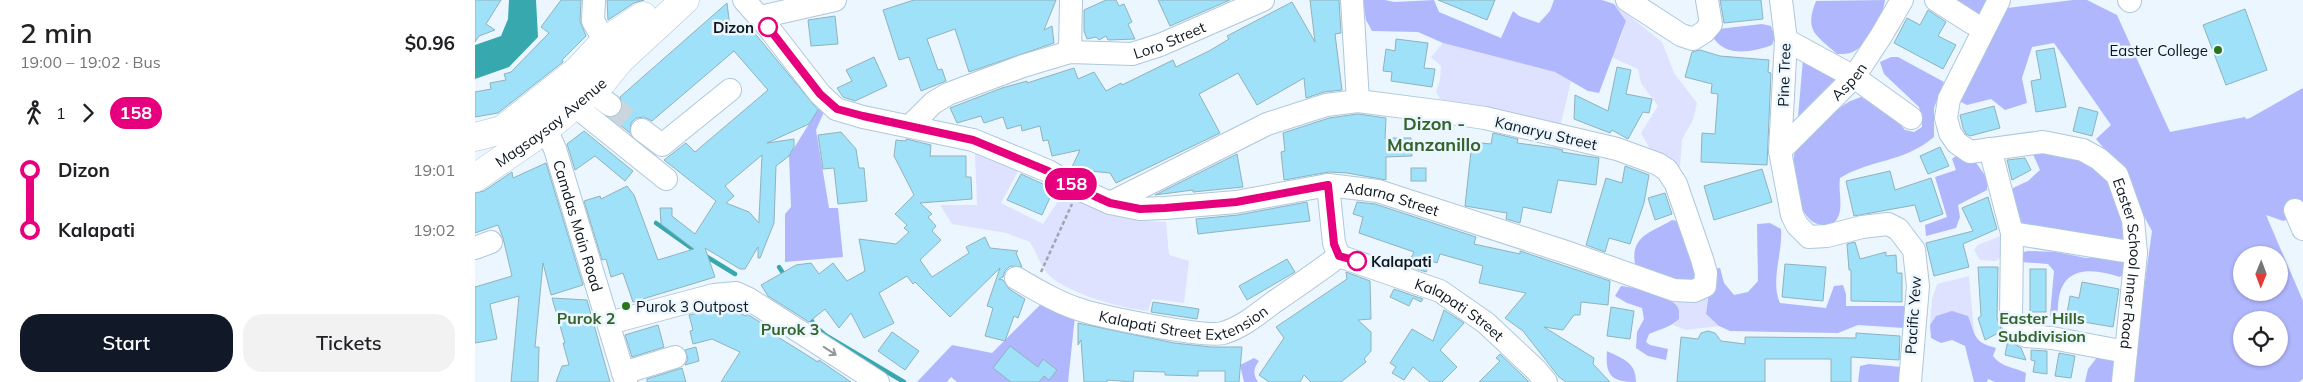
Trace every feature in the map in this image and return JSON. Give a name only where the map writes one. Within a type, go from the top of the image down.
[{"type":"highway","name":"Magsaysay Avenue","points":[[476,172],[545,129],[600,76],[685,0]]},
{"type":"highway","points":[[475,137],[503,130],[578,70],[600,76],[633,69],[701,0]]},
{"type":"highway","points":[[600,76],[652,8]]},
{"type":"highway","name":"Magsaysay Avenue","points":[[476,172],[520,134],[600,76]]},
{"type":"street","points":[[594,0],[593,21],[600,76],[665,179]]},
{"type":"street","points":[[744,0],[770,15],[835,0]]},
{"type":"street","points":[[1070,52],[1071,0]]},
{"type":"street","name":"Loro Street","points":[[909,126],[933,102],[948,94],[1023,66],[1070,52],[1131,54],[1160,45],[1263,0]]},
{"type":"street","points":[[1353,0],[1358,101]]},
{"type":"street","points":[[1627,0],[1687,38],[1693,39],[1711,24],[1707,0]]},
{"type":"street","name":"Pine Tree","points":[[1780,151],[1786,40],[1781,0]]},
{"type":"street","name":"Aspen","points":[[1780,151],[1854,77],[1902,0]]},
{"type":"street","points":[[1936,0],[1972,23]]},
{"type":"street","name":"Easter School Inner Road","points":[[1999,0],[1949,99],[1947,118],[1950,133],[1957,143],[1970,152],[2043,142],[2083,150],[2099,159],[2117,175],[2133,220],[2136,253],[2123,382]]},
{"type":"street","name":"Adarna Street","points":[[770,15],[788,23],[797,52],[797,64],[820,94],[837,109],[973,140],[1009,153],[1110,203],[1140,209],[1165,208],[1236,202],[1328,185],[1378,191],[1674,290],[1693,291],[1705,286]]},
{"type":"street","points":[[1786,40],[1854,77],[1911,118]]},
{"type":"street","points":[[642,130],[661,145],[730,90]]},
{"type":"street","name":"Kanaryu Street","points":[[1110,203],[1267,124],[1326,105],[1358,101],[1485,118],[1617,149],[1658,164],[1667,170],[1676,184],[1702,259],[1706,273],[1705,286]]},
{"type":"street","name":"Camdas Main Road","points":[[545,129],[555,149],[625,378]]},
{"type":"street","points":[[1990,149],[2012,233],[2011,320],[2016,330],[2026,336],[2052,338],[2127,352]]},
{"type":"street","name":"Pacific Yew","points":[[1780,151],[1792,215],[1797,225],[1809,237],[1827,236],[1862,227],[1887,224],[1898,229],[1914,250],[1918,286],[1909,382]]},
{"type":"street","points":[[1328,185],[1334,244],[1339,256]]},
{"type":"street","points":[[2012,233],[2136,253]]},
{"type":"street","name":"Kalapati Street Extension","points":[[1027,278],[1053,299],[1081,311],[1206,334],[1221,333],[1238,328],[1317,274],[1339,256]]},
{"type":"street","name":"Kalapati Street","points":[[1339,256],[1440,291],[1487,324],[1536,370],[1546,382]]},
{"type":"street","points":[[609,323],[714,295],[736,293],[749,299],[878,382]]},
{"type":"street","points":[[625,378],[675,358]]},
{"type":"path","points":[[1027,278],[1076,197]]},
{"type":"shaded area","points":[[509,0],[536,0],[538,37],[509,67],[475,79],[475,45],[501,36],[508,19]]},
{"type":"shaded area","points":[[1363,0],[1394,2],[1434,0],[1439,12],[1501,38],[1513,11],[1519,16],[1539,23],[1550,11],[1554,0],[1602,0],[1614,4],[1626,21],[1599,93],[1588,91],[1555,72],[1443,43],[1418,32],[1372,31],[1366,20]]},
{"type":"shaded area","points":[[1885,0],[1878,23],[1868,39],[1850,53],[1837,54],[1814,32],[1811,19],[1816,1]]},
{"type":"shaded area","points":[[1940,0],[1988,0],[1976,22]]},
{"type":"shaded area","points":[[2073,0],[2087,0],[2117,15],[2170,132],[2245,117],[2246,119],[2250,118],[2303,88],[2303,215],[2283,221],[2266,215],[2279,246],[2233,246],[2233,301],[2288,301],[2288,266],[2303,301],[2303,379],[2299,382],[2131,382],[2152,231],[2113,159],[2096,139],[2111,125],[2054,43],[2032,47],[2022,78],[2027,103],[2005,110],[1991,99],[1967,105],[1955,99],[2007,8]]},
{"type":"shaded area","points":[[1614,4],[1662,42],[1674,73],[1697,103],[1693,120],[1682,139],[1680,167],[1650,149],[1641,133],[1658,106],[1641,83],[1638,69],[1611,57],[1620,40],[1626,21]]},
{"type":"shaded area","points":[[1762,24],[1771,26],[1775,37],[1772,45],[1765,48],[1740,52],[1732,51],[1718,44],[1713,37],[1718,29]]},
{"type":"shaded area","points":[[1443,43],[1555,72],[1571,81],[1560,127],[1440,99],[1436,92],[1440,80],[1441,66],[1431,57]]},
{"type":"shaded area","points":[[1891,57],[1898,57],[1944,82],[1934,108],[1934,137],[1911,152],[1863,167],[1840,178],[1840,210],[1837,219],[1828,225],[1815,223],[1807,216],[1801,206],[1794,181],[1794,157],[1796,149],[1804,139],[1843,106],[1861,97],[1891,114],[1905,130],[1914,132],[1922,127],[1919,107],[1884,74],[1880,62]]},
{"type":"shaded area","points":[[1803,59],[1838,80],[1798,117]]},
{"type":"shaded area","points":[[819,108],[824,112],[816,130],[829,208],[838,208],[843,257],[785,262],[785,214],[791,207],[789,156]]},
{"type":"shaded area","points":[[2049,145],[2109,174],[2127,216],[2122,241],[2024,230],[2012,192],[2013,188],[2028,181],[2040,170],[2033,154]]},
{"type":"shaded area","points":[[975,153],[1019,169],[1001,203],[1043,224],[1064,192],[1089,206],[1113,215],[1137,220],[1166,222],[1169,255],[1189,261],[1184,303],[1152,299],[1148,311],[1137,310],[1079,293],[1066,287],[1047,273],[1030,242],[1006,233],[952,224],[940,205],[977,205]]},
{"type":"shaded area","points":[[1956,156],[1974,160],[1987,178],[1987,190],[1958,205],[1960,217],[1956,228],[1926,236],[1925,225],[1947,217],[1935,177],[1956,170],[1952,159]]},
{"type":"shaded area","points":[[1672,220],[1681,222],[1696,275],[1694,280],[1688,284],[1652,277],[1635,264],[1634,254],[1639,240]]},
{"type":"shaded area","points":[[1770,223],[1781,229],[1776,276],[1777,294],[1780,303],[1826,308],[1834,286],[1843,285],[1846,294],[1846,306],[1904,306],[1904,328],[1858,325],[1838,333],[1730,331],[1719,326],[1706,314],[1712,269],[1720,268],[1724,283],[1734,295],[1748,292],[1758,281],[1757,224]]},
{"type":"shaded area","points":[[2000,236],[2001,257],[1996,261],[1980,260],[1974,250],[1978,245]]},
{"type":"shaded area","points":[[2029,251],[2056,252],[2086,258],[2110,257],[2128,262],[2126,272],[2120,277],[2091,271],[2074,274],[2062,287],[2057,311],[2053,319],[2050,315],[2054,271],[2048,264],[2021,262],[2017,253]]},
{"type":"shaded area","points":[[1969,276],[1974,332],[1968,316],[1936,316],[1930,325],[1932,300],[1937,284]]},
{"type":"shaded area","points":[[1621,286],[1657,295],[1671,301],[1678,307],[1679,319],[1669,326],[1649,334],[1646,342],[1650,345],[1668,349],[1666,360],[1648,356],[1636,348],[1637,332],[1644,319],[1642,308],[1627,303],[1615,296]]},
{"type":"shaded area","points":[[1660,294],[1708,294],[1706,314],[1719,326],[1686,330],[1673,325],[1679,319],[1674,302],[1658,297]]},
{"type":"shaded area","points":[[1042,303],[1075,316],[1068,382],[957,382],[951,377],[947,382],[917,382],[952,345],[992,353]]},
{"type":"shaded area","points":[[1952,311],[1968,316],[1979,341],[1996,348],[1993,356],[1996,360],[2026,373],[2025,382],[1995,382],[1988,379],[1987,382],[1974,382],[1965,346],[1952,340],[1941,343],[1931,338],[1930,325],[1936,316]]},
{"type":"shaded area","points":[[1607,351],[1623,359],[1631,366],[1634,370],[1636,382],[1621,381],[1612,376],[1607,366]]},
{"type":"shaded area","points":[[2098,356],[2113,360],[2113,382],[2085,382],[2088,369]]},
{"type":"shaded area","points":[[1254,358],[1259,361],[1254,372],[1258,382],[1244,382],[1240,365]]},
{"type":"shaded area","points":[[1869,364],[1901,367],[1900,382],[1858,382],[1860,366]]},
{"type":"building","points":[[475,0],[501,0],[486,24],[495,30],[479,36],[475,42]]},
{"type":"building","points":[[561,0],[581,0],[580,21],[586,36],[562,60],[563,62],[498,113],[475,117],[475,92],[491,89],[490,83],[506,80],[504,74],[511,72],[549,33],[541,27]]},
{"type":"building","points":[[607,0],[644,0],[634,3],[608,20]]},
{"type":"building","points":[[914,0],[1056,0],[1044,30],[1052,26],[1054,43],[969,72],[955,29],[927,39],[938,70],[942,69],[946,81],[921,91],[909,57],[899,60],[883,10]]},
{"type":"building","points":[[1106,0],[1116,0],[1119,6],[1124,4],[1132,22],[1128,24],[1135,39],[1108,40],[1106,36],[1099,40],[1096,37],[1087,39],[1084,31],[1084,10]]},
{"type":"building","points":[[1158,0],[1230,0],[1170,26]]},
{"type":"building","points":[[1310,0],[1339,0],[1341,33],[1335,34],[1342,90],[1324,92],[1306,98],[1304,78],[1257,105],[1238,73],[1199,94],[1220,133],[1116,183],[1110,173],[1071,169],[1080,150],[1052,156],[1048,140],[1043,141],[1040,126],[1022,131],[1021,125],[1007,129],[1003,117],[984,123],[981,116],[957,123],[950,108],[1002,88],[1027,81],[1027,83],[1074,68],[1078,79],[1094,72],[1106,91],[1173,60],[1176,67],[1209,51],[1229,39],[1227,36],[1292,2],[1315,42]]},
{"type":"building","points":[[1438,0],[1495,0],[1487,20]]},
{"type":"building","points":[[1720,0],[1761,0],[1763,19],[1724,23]]},
{"type":"building","points":[[727,3],[730,27],[748,25],[818,110],[809,124],[767,143],[794,139],[794,147],[789,156],[776,166],[774,223],[760,258],[758,258],[758,247],[745,269],[740,269],[705,248],[715,277],[633,302],[623,273],[611,277],[606,259],[602,260],[584,201],[600,196],[601,199],[627,186],[634,195],[658,260],[694,249],[661,224],[660,208],[672,208],[672,216],[695,234],[716,201],[664,160],[686,143],[695,152],[768,90],[734,51],[652,121],[644,117],[636,118],[631,123],[630,133],[611,118],[621,112],[623,106],[620,97]],"holes":[[[762,155],[759,223],[749,212],[726,203],[734,196],[725,186]]]},
{"type":"building","points":[[2245,9],[2267,70],[2226,85],[2203,25]]},
{"type":"building","points":[[1928,10],[1946,22],[1938,36],[1956,45],[1943,69],[1894,43],[1907,18],[1920,25]]},
{"type":"building","points":[[835,16],[838,44],[811,46],[808,20]]},
{"type":"building","points":[[1396,39],[1428,43],[1424,68],[1435,69],[1432,87],[1391,81],[1392,72],[1383,71],[1386,49],[1395,51]]},
{"type":"building","points":[[2054,48],[2066,107],[2036,112],[2031,81],[2041,79],[2036,51]]},
{"type":"building","points":[[1700,50],[1720,56],[1769,60],[1768,72],[1771,73],[1767,165],[1701,162],[1702,133],[1715,134],[1718,94],[1711,93],[1712,84],[1685,77],[1692,52]]},
{"type":"building","points":[[874,57],[887,86],[855,101],[843,97],[837,88],[852,81],[846,70]]},
{"type":"building","points":[[1617,67],[1631,70],[1626,94],[1652,99],[1649,113],[1643,112],[1628,139],[1612,130],[1610,133],[1574,119],[1575,95],[1608,111]]},
{"type":"building","points":[[1994,106],[2000,128],[1970,136],[1966,134],[1960,115]]},
{"type":"building","points":[[2079,107],[2098,112],[2092,136],[2073,131]]},
{"type":"building","points":[[1358,114],[1386,118],[1385,138],[1411,138],[1412,156],[1386,157],[1386,180],[1347,173],[1329,172],[1284,180],[1281,152],[1285,151],[1283,133],[1329,118]]},
{"type":"building","points":[[584,131],[633,171],[625,181],[595,156],[575,170],[567,144]]},
{"type":"building","points":[[841,132],[856,149],[859,168],[864,168],[867,201],[838,204],[834,168],[823,169],[818,135]]},
{"type":"building","points":[[1493,133],[1518,139],[1517,143],[1555,148],[1563,150],[1562,152],[1599,158],[1596,185],[1558,180],[1551,213],[1523,207],[1520,223],[1506,219],[1507,213],[1465,206],[1472,142],[1491,144]]},
{"type":"building","points":[[906,139],[931,145],[930,156],[966,156],[966,177],[971,177],[972,199],[920,203],[932,214],[928,217],[936,226],[932,231],[941,240],[920,260],[932,277],[969,253],[966,247],[985,237],[990,248],[1018,251],[1016,253],[1022,267],[1010,266],[1005,271],[1003,277],[999,279],[1003,280],[1009,289],[1025,299],[1018,318],[1014,316],[1005,341],[985,336],[993,308],[987,306],[1000,268],[950,317],[915,282],[913,284],[907,276],[879,293],[894,323],[864,338],[851,313],[839,328],[825,309],[809,322],[768,296],[761,285],[796,265],[811,263],[819,274],[833,263],[847,281],[865,271],[859,239],[896,244],[909,232],[904,228],[907,225],[895,214],[914,195],[894,156],[896,140],[906,141]]},
{"type":"building","points":[[1940,147],[1949,166],[1928,174],[1920,156]]},
{"type":"building","points":[[1237,154],[1243,187],[1193,192],[1193,190],[1155,195]]},
{"type":"building","points":[[2025,158],[2031,170],[2012,180],[2007,160]]},
{"type":"building","points":[[546,163],[583,285],[551,295],[543,263],[535,347],[539,347],[538,382],[511,382],[519,296],[490,304],[497,339],[475,343],[475,287],[512,276],[498,225],[475,233],[475,193],[484,191],[512,172],[513,178]]},
{"type":"building","points":[[1625,166],[1649,175],[1644,203],[1630,244],[1609,238],[1605,252],[1586,245],[1606,178],[1622,183]]},
{"type":"building","points":[[1411,168],[1426,168],[1426,181],[1411,181]]},
{"type":"building","points":[[1762,169],[1772,202],[1714,220],[1704,186]]},
{"type":"building","points":[[1890,171],[1895,190],[1931,178],[1943,214],[1920,222],[1915,205],[1854,216],[1846,181]]},
{"type":"building","points":[[1021,174],[1054,189],[1042,215],[1007,200]]},
{"type":"building","points":[[1665,193],[1672,214],[1655,220],[1648,198]]},
{"type":"building","points":[[1988,197],[1997,229],[1963,244],[1969,267],[1934,276],[1926,243],[1973,231],[1962,208]]},
{"type":"building","points":[[1307,202],[1310,221],[1198,234],[1196,219],[1238,215]]},
{"type":"building","points":[[1357,202],[1375,204],[1476,237],[1474,244],[1520,254],[1520,251],[1610,281],[1608,305],[1581,302],[1580,315],[1574,315],[1563,330],[1544,327],[1594,358],[1593,364],[1610,382],[1566,382],[1559,377],[1523,331],[1505,318],[1526,293],[1479,283],[1483,266],[1440,254],[1437,263],[1431,261],[1426,272],[1407,266],[1414,252],[1359,233],[1363,217],[1353,214]]},
{"type":"building","points":[[1855,242],[1860,259],[1886,252],[1886,256],[1896,255],[1897,273],[1902,273],[1902,302],[1851,301],[1851,270],[1849,270],[1847,244]]},
{"type":"building","points":[[1287,259],[1295,272],[1247,300],[1239,286]]},
{"type":"building","points":[[1785,264],[1826,267],[1823,301],[1782,297]]},
{"type":"building","points":[[1978,267],[1998,267],[1997,318],[2002,331],[1985,340],[1978,318],[1981,316]]},
{"type":"building","points":[[2030,269],[2046,269],[2046,312],[2030,312]]},
{"type":"building","points":[[1346,272],[1370,281],[1371,319],[1358,320],[1371,332],[1371,351],[1364,359],[1366,362],[1341,382],[1311,382],[1304,375],[1300,382],[1269,382],[1259,375],[1284,338],[1276,327],[1347,279]]},
{"type":"building","points":[[2082,282],[2119,289],[2113,327],[2066,319],[2070,296],[2079,298]]},
{"type":"building","points":[[1394,289],[1423,299],[1421,302],[1413,298],[1409,306],[1390,297]]},
{"type":"building","points":[[552,298],[587,300],[610,382],[556,382],[562,366],[569,365],[563,343],[565,343]]},
{"type":"building","points":[[1153,302],[1199,309],[1197,319],[1151,312]]},
{"type":"building","points":[[726,307],[746,316],[747,314],[779,334],[778,337],[818,362],[819,360],[851,382],[721,382],[740,352],[712,339],[693,344],[690,331],[693,330],[689,315]]},
{"type":"building","points":[[1611,307],[1634,311],[1630,339],[1607,336]]},
{"type":"building","points":[[1444,310],[1464,323],[1440,350],[1457,367],[1442,382],[1430,382],[1413,367],[1404,380],[1392,373],[1396,367],[1390,363],[1412,329],[1433,341]]},
{"type":"building","points":[[1078,323],[1174,343],[1211,347],[1242,347],[1239,382],[1225,382],[1225,371],[1198,371],[1198,376],[1165,375],[1165,372],[1134,371],[1133,382],[1107,380],[1107,382],[1084,382],[1081,340],[1078,345]]},
{"type":"building","points":[[658,325],[664,347],[632,357],[625,335]]},
{"type":"building","points":[[1708,331],[1715,333],[1721,341],[1745,344],[1745,337],[1856,338],[1856,333],[1900,336],[1899,360],[1851,357],[1851,382],[1831,382],[1831,359],[1765,359],[1765,382],[1677,382],[1681,337],[1698,339],[1701,333]]},
{"type":"building","points":[[892,332],[919,351],[905,370],[878,351]]},
{"type":"building","points":[[2008,340],[2021,348],[2026,360],[2005,355]]},
{"type":"building","points":[[1010,346],[1038,367],[1043,359],[1057,370],[1049,380],[1044,376],[1039,382],[1011,382],[993,368]]},
{"type":"building","points":[[696,347],[699,361],[685,365],[688,359],[685,350]]},
{"type":"building","points":[[2031,350],[2047,351],[2047,374],[2033,372],[2035,361],[2031,360]]},
{"type":"building","points":[[2059,353],[2075,356],[2071,378],[2055,376]]},
{"type":"building","points":[[1500,354],[1529,382],[1479,382],[1500,361],[1496,358]]},
{"type":"building","points":[[682,368],[686,382],[647,382],[647,379]]},
{"type":"waterway","points":[[656,223],[697,252]]},
{"type":"waterway","points":[[704,255],[735,274]]},
{"type":"waterway","points":[[779,267],[785,276]]},
{"type":"waterway","points":[[808,315],[815,326],[825,335],[904,382]]},
{"type":"tunnel","points":[[610,105],[642,130]]},
{"type":"bus line","name":"158","points":[[768,27],[820,94],[837,109],[973,140],[1009,153],[1110,203],[1140,209],[1165,208],[1236,202],[1328,185],[1334,244],[1339,256],[1357,261]]},
{"type":"place","name":"Dizon","points":[[768,27]]},
{"type":"place","name":"Easter College","points":[[2218,50]]},
{"type":"place","name":"Kalapati","points":[[1357,261]]},
{"type":"place","name":"Purok 3 Outpost","points":[[626,306]]},
{"type":"district","name":"Dizon - Manzanillo","points":[[1434,133]]},
{"type":"district","name":"Purok 2","points":[[586,318]]},
{"type":"district","name":"Easter Hills Subdivision","points":[[2042,327]]},
{"type":"district","name":"Purok 3","points":[[790,329]]}]
